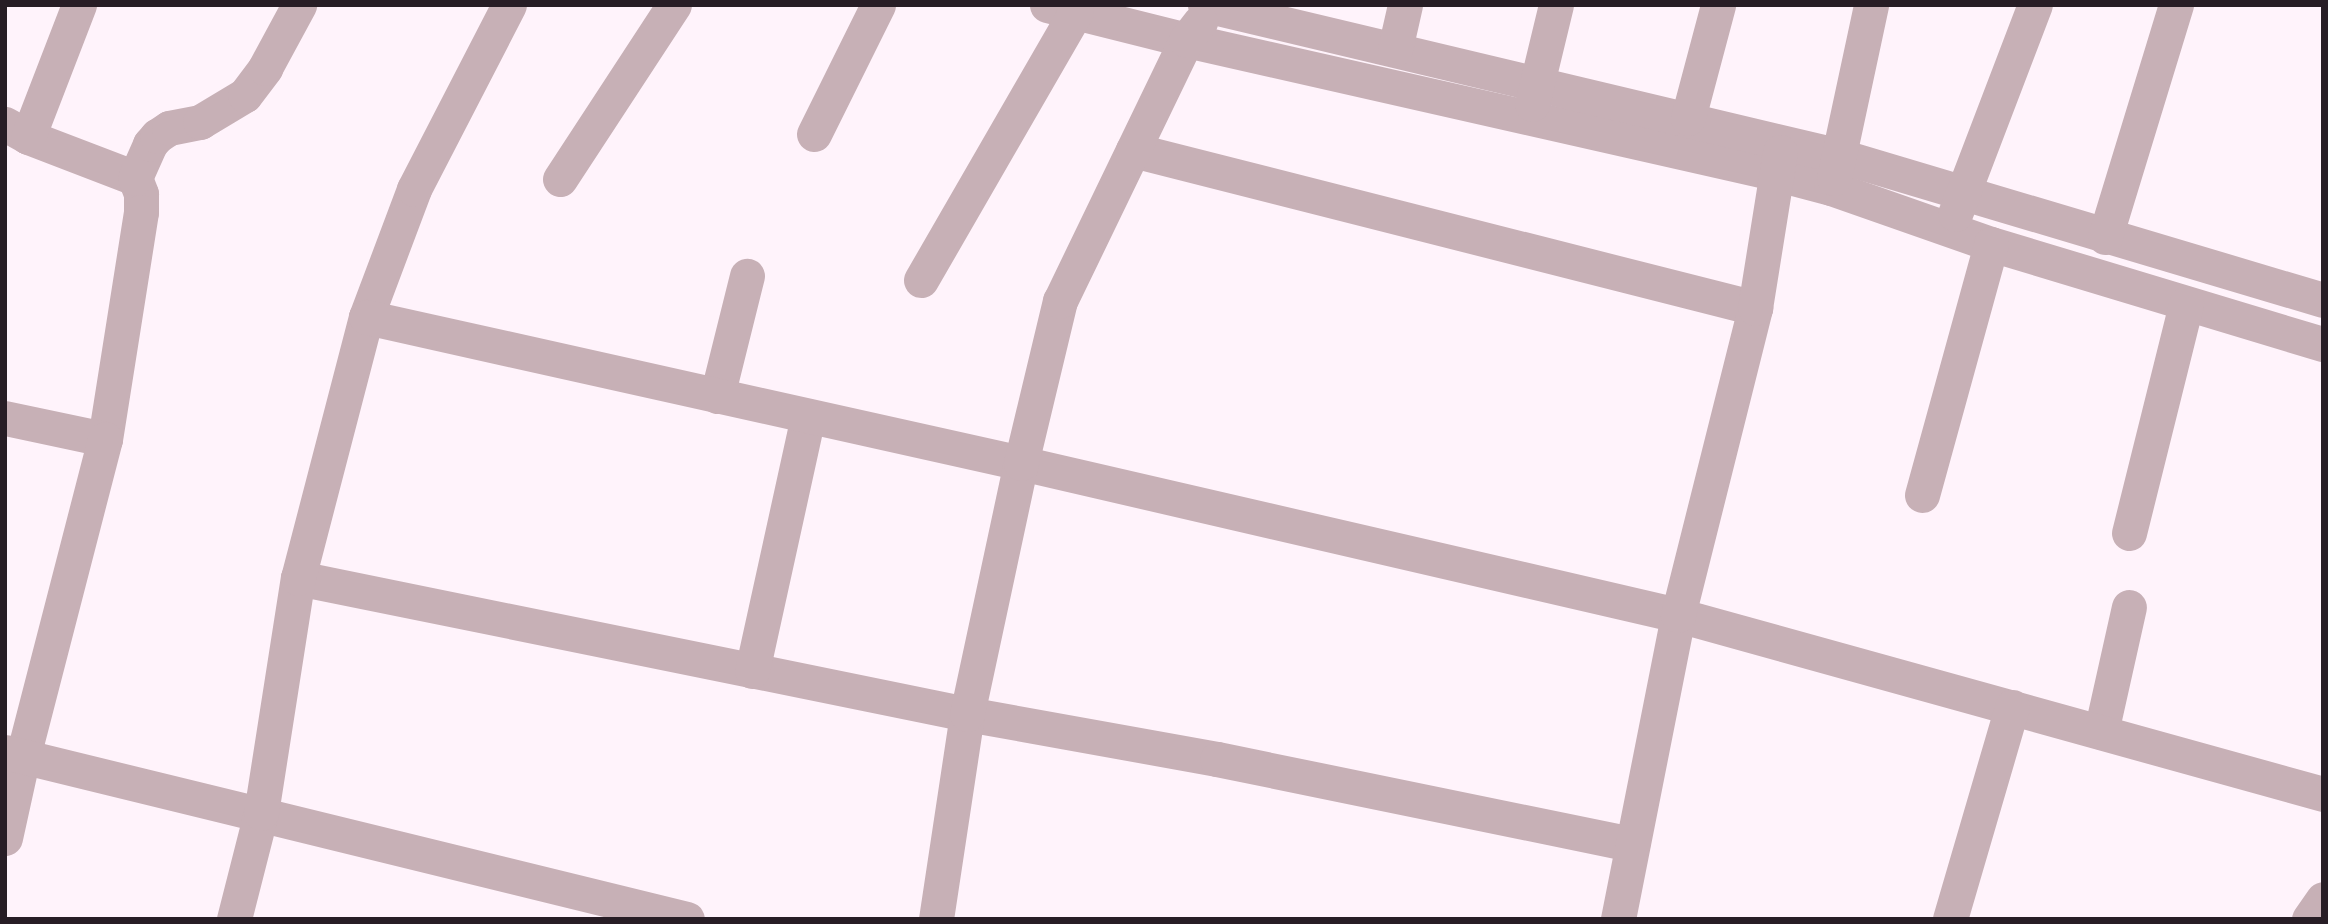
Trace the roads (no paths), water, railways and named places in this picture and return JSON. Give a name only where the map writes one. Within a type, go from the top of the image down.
[{"type":"street","points":[[79,5],[16,130],[135,178]]},
{"type":"street","points":[[5,838],[14,754],[104,439],[141,212],[141,194],[135,178],[150,144],[157,136],[169,128],[200,122],[245,95],[265,68],[299,5]]},
{"type":"street","points":[[234,919],[261,813],[298,578],[366,317],[414,189],[509,5]]},
{"type":"street","points":[[560,179],[674,5]]},
{"type":"street","points":[[814,134],[878,5]]},
{"type":"street","points":[[1395,49],[1405,5]]},
{"type":"street","points":[[1529,118],[1556,5]]},
{"type":"street","points":[[1688,118],[1718,5]]},
{"type":"street","points":[[1836,172],[1871,5]]},
{"type":"street","points":[[1951,232],[1961,194],[2035,5]]},
{"type":"street","points":[[2105,237],[2176,5]]},
{"type":"street","points":[[936,919],[967,714],[1021,463],[1060,301],[1186,40],[1210,6],[1688,118],[1779,157]]},
{"type":"street","points":[[921,280],[1062,9],[1529,118],[1779,157],[1836,172],[1961,194],[2323,300]]},
{"type":"street","points":[[1133,150],[1755,308]]},
{"type":"street","points":[[1618,919],[1678,615],[1755,308],[1779,157]]},
{"type":"street","points":[[1836,172],[1951,232],[2323,344]]},
{"type":"street","points":[[1922,495],[1991,244]]},
{"type":"street","points":[[717,396],[747,276]]},
{"type":"street","points":[[2129,533],[2186,304]]},
{"type":"street","points":[[366,317],[1021,463],[1678,615],[2323,794]]},
{"type":"street","points":[[752,671],[808,416]]},
{"type":"street","points":[[5,418],[104,439]]},
{"type":"street","points":[[298,578],[967,714],[1217,759],[1633,844]]},
{"type":"street","points":[[2101,732],[2129,607]]},
{"type":"street","points":[[1950,919],[2012,707]]},
{"type":"street","points":[[14,754],[687,919]]},
{"type":"street","points":[[2309,919],[2323,899]]}]
